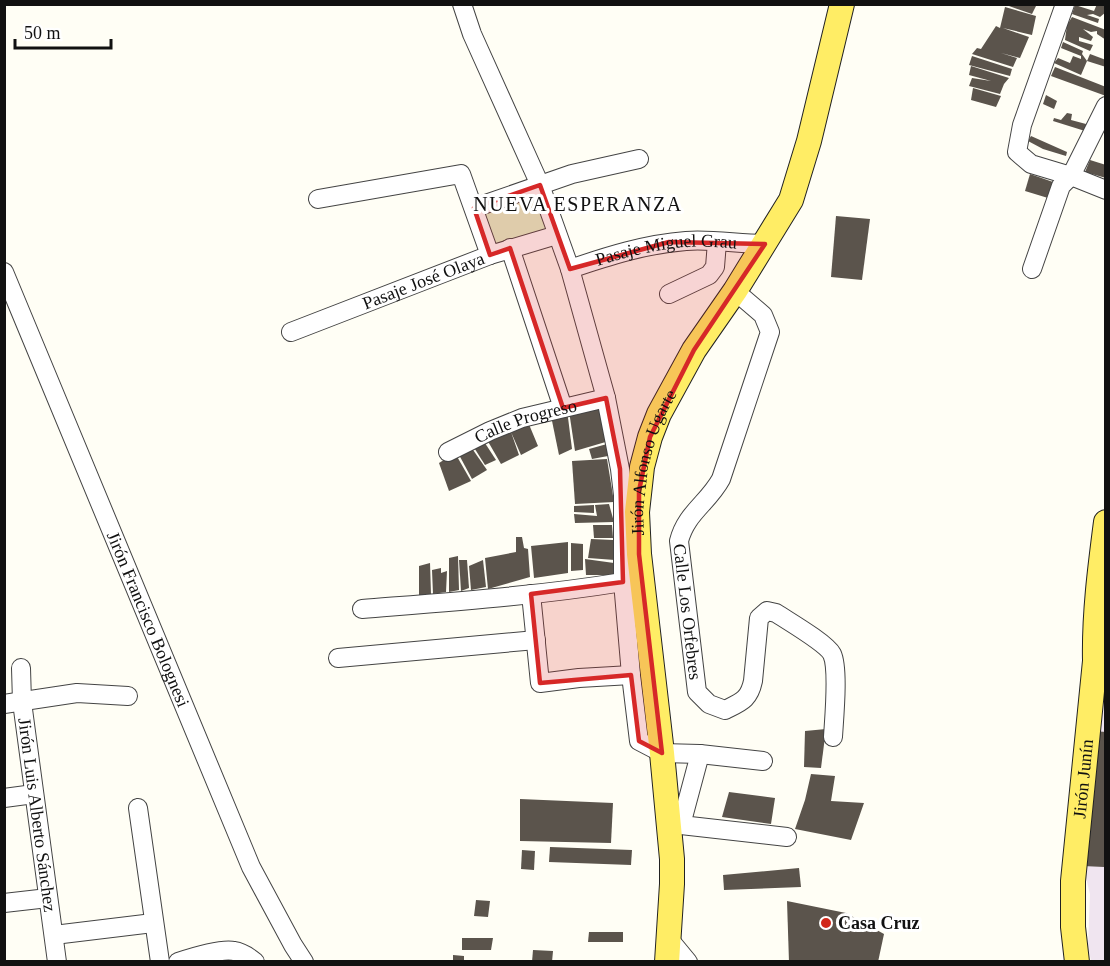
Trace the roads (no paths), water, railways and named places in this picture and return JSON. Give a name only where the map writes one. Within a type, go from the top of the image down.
[{"type":"main road","name":"Jirón Alfonso Ugarte","points":[[668,950],[674,826],[631,555],[642,466],[659,414],[694,350],[735,291],[791,200],[823,85],[842,4]]},
{"type":"main road","name":"Jirón Junín","points":[[1077,962],[1073,927],[1073,881],[1106,522]]},
{"type":"street","points":[[462,4],[472,34],[540,185],[570,269],[606,398],[620,469],[631,555],[623,582],[639,741],[662,753],[700,754],[764,761]]},
{"type":"street","points":[[1065,4],[1022,125],[1017,152],[1031,164],[1106,190]]},
{"type":"street","points":[[1032,269],[1061,186],[1071,176],[1106,106]]},
{"type":"street","points":[[474,208],[572,174],[639,159]]},
{"type":"street","points":[[318,199],[461,174],[490,255]]},
{"type":"street","name":"Pasaje José Olaya","points":[[291,332],[490,255],[557,235]]},
{"type":"street","name":"Pasaje Miguel Grau","points":[[570,269],[622,252],[689,240],[765,244]]},
{"type":"street","points":[[669,294],[709,275],[715,267],[717,242]]},
{"type":"street","points":[[510,248],[563,408]]},
{"type":"street","name":"Jirón Francisco Bolognesi","points":[[4,272],[251,867],[304,962]]},
{"type":"street","name":"Calle Los Orfebres","points":[[735,291],[763,315],[770,332],[721,479],[714,491],[688,519],[679,541],[697,692],[710,704],[725,710],[741,702],[750,691],[753,681],[759,618],[767,611],[776,613],[824,645],[831,653],[836,667],[834,737]]},
{"type":"street","name":"Calle Progreso","points":[[448,452],[522,418],[606,398]]},
{"type":"street","points":[[362,609],[531,594],[623,582]]},
{"type":"street","points":[[531,594],[540,683],[631,675]]},
{"type":"street","points":[[338,658],[536,640]]},
{"type":"street","name":"Jirón Luis Alberto Sánchez","points":[[21,668],[14,703],[34,794],[57,962]]},
{"type":"street","points":[[14,703],[77,693],[128,696]]},
{"type":"street","points":[[700,754],[674,826],[787,837]]},
{"type":"street","points":[[4,798],[34,794]]},
{"type":"street","points":[[138,808],[160,962]]},
{"type":"street","points":[[4,903],[48,898]]},
{"type":"street","points":[[54,935],[153,923]]},
{"type":"street","points":[[178,962],[201,955],[232,950],[248,956],[255,962]]},
{"type":"street","points":[[668,950],[688,962]]},
{"type":"place","name":"Casa Cruz","points":[[826,923]]},
{"type":"district","name":"NUEVA ESPERANZA","points":[[578,204]]}]
